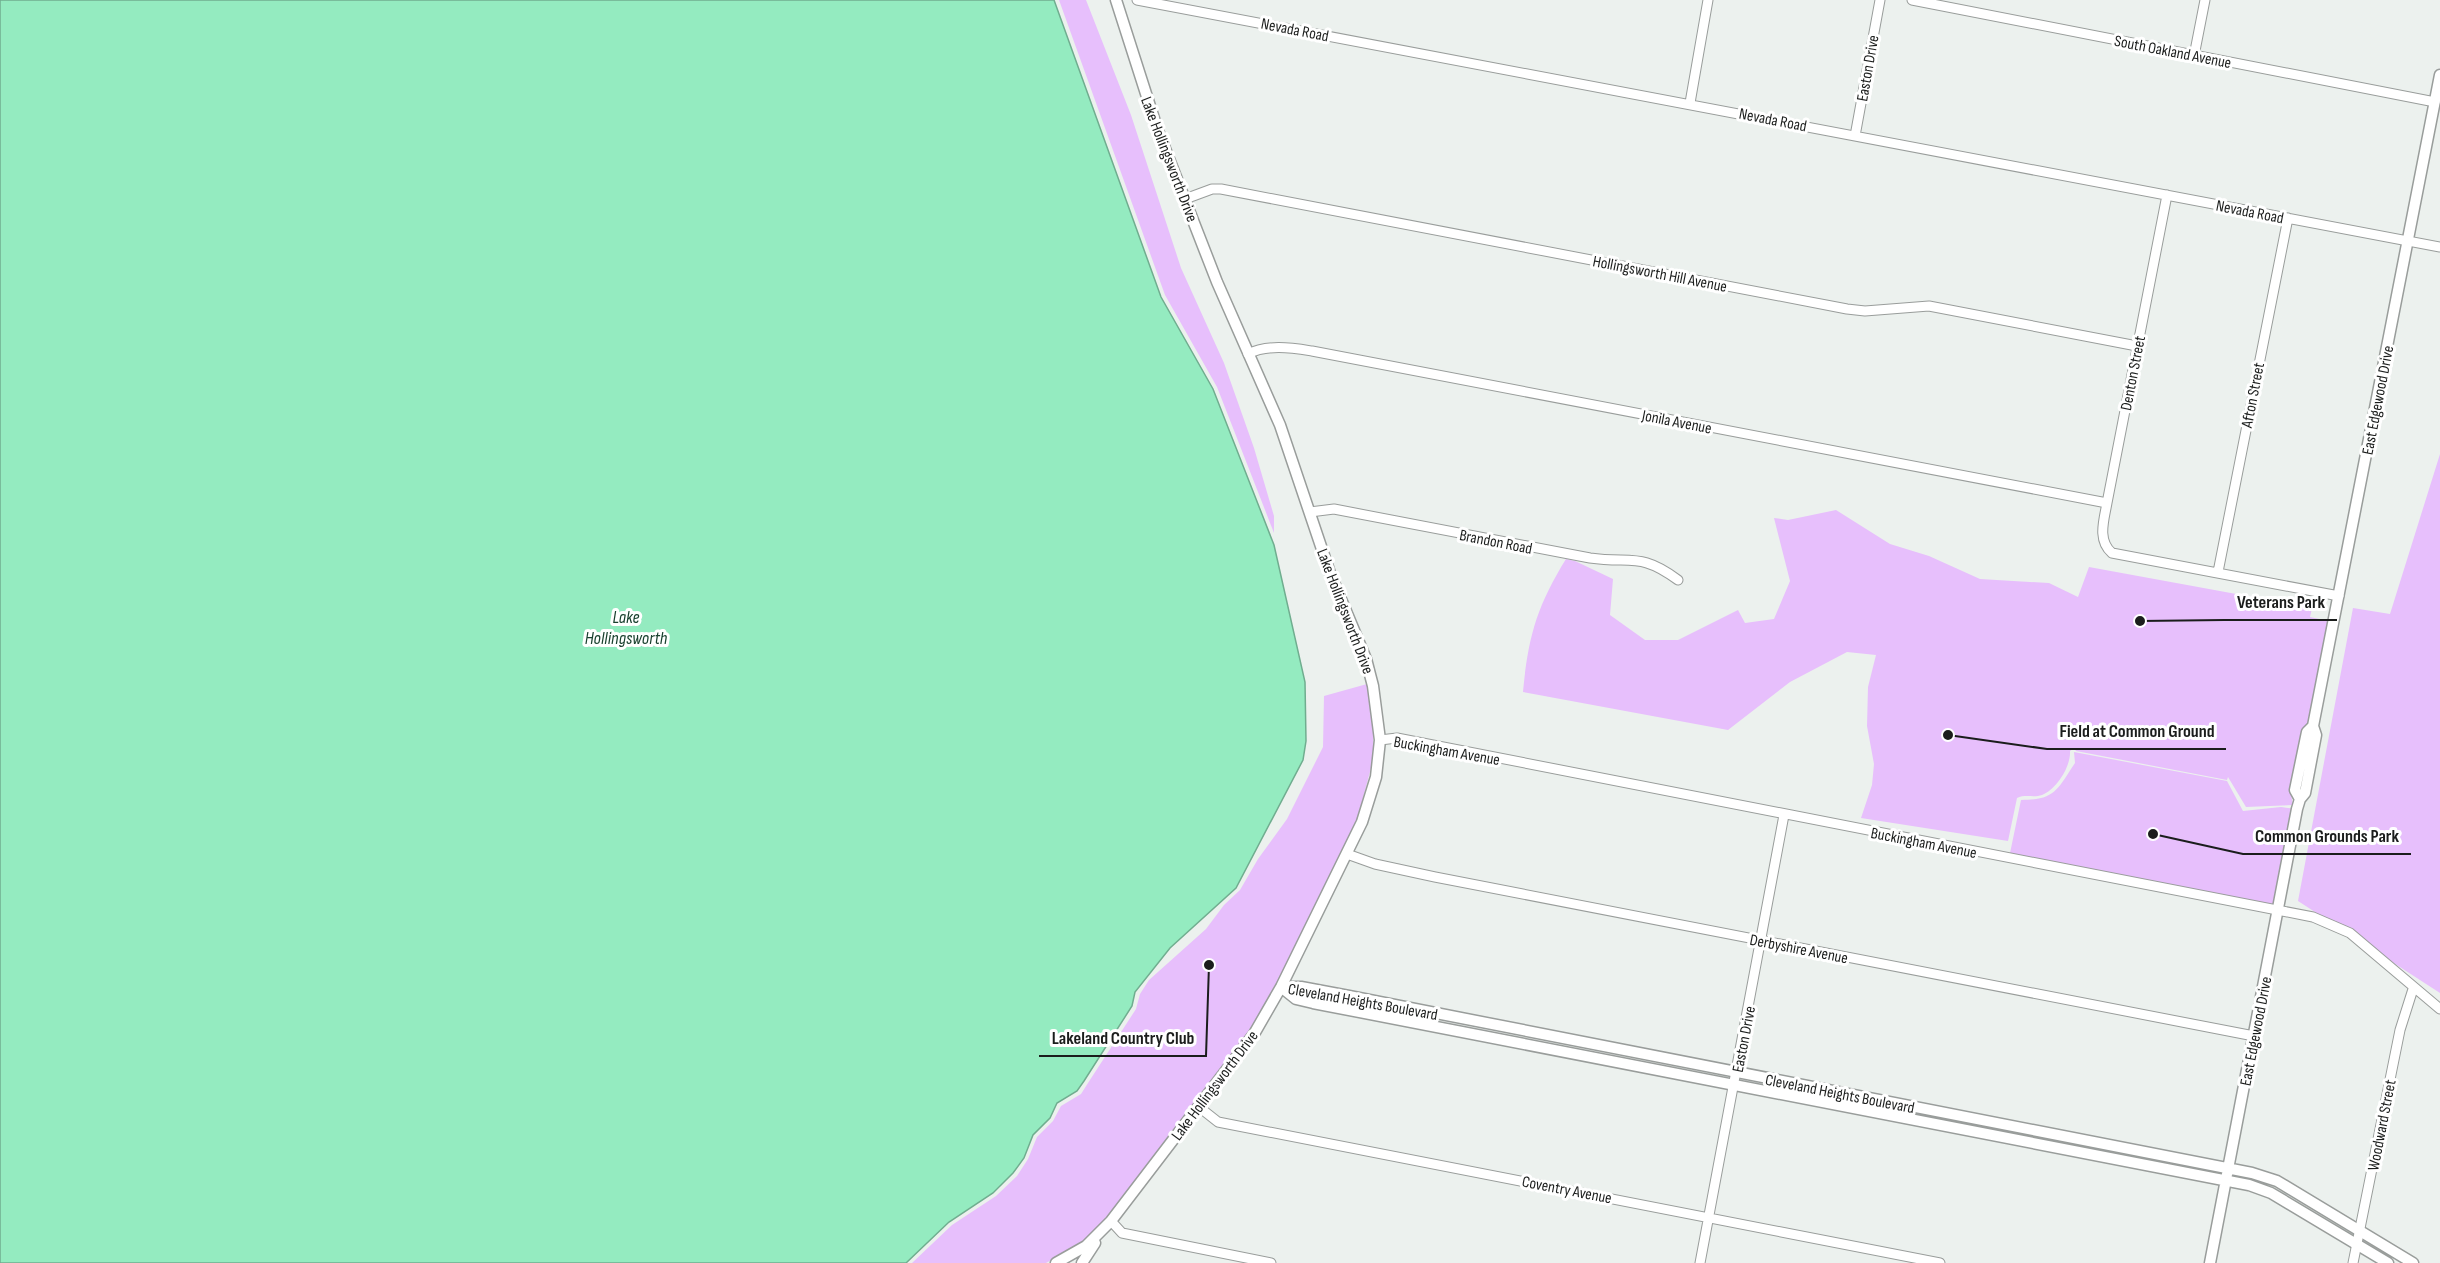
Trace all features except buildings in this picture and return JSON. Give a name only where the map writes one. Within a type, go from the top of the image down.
[{"type":"street","name":"Lake Hollingsworth Drive","points":[[1056,1263],[1086,1246],[1109,1223],[1254,1034],[1281,987],[1347,854],[1371,796],[1379,758],[1380,740],[1375,695],[1366,659],[1330,573],[1280,425],[1248,354],[1157,128],[1116,0]]},
{"type":"street","name":"Nevada Road","points":[[1137,0],[2440,247]]},
{"type":"street","points":[[1690,103],[1708,0]]},
{"type":"street","name":"Easton Drive","points":[[1855,136],[1880,0]]},
{"type":"street","name":"South Oakland Avenue","points":[[1912,0],[2435,102]]},
{"type":"street","points":[[2194,56],[2205,0]]},
{"type":"street","name":"East Edgewood Drive","points":[[2210,1263],[2300,799],[2295,790],[2307,732],[2313,726],[2440,75]]},
{"type":"street","name":"Hollingsworth Hill Avenue","points":[[1185,199],[1212,189],[1221,189],[1847,309],[1865,311],[1929,306],[2137,346]]},
{"type":"street","name":"Denton Street","points":[[2167,195],[2102,533],[2112,553],[2218,572]]},
{"type":"street","name":"Afton Street","points":[[2218,572],[2288,218]]},
{"type":"street","name":"Jonila Avenue","points":[[1248,354],[1257,350],[1288,348],[1312,351],[2107,502]]},
{"type":"street","name":"Brandon Road","points":[[1310,512],[1334,509],[1590,558],[1614,562],[1638,560],[1655,565],[1678,580]]},
{"type":"street","points":[[2218,572],[2339,596]]},
{"type":"street","name":"Buckingham Avenue","points":[[1380,740],[1397,738],[1784,815],[2278,908],[2313,917],[2350,933],[2413,989],[2440,1009]]},
{"type":"street","name":"Easton Drive","points":[[1700,1263],[1784,815]]},
{"type":"street","name":"Derbyshire Avenue","points":[[1347,854],[1375,864],[2254,1036]]},
{"type":"street","name":"Cleveland Heights Boulevard","points":[[1281,987],[1301,987],[2229,1168],[2277,1181],[2413,1263]]},
{"type":"street","name":"Cleveland Heights Boulevard","points":[[1281,987],[1296,999],[2227,1181],[2271,1193],[2388,1263]]},
{"type":"street","name":"Woodward Street","points":[[2353,1263],[2400,1030],[2413,989]]},
{"type":"street","points":[[1505,1040],[1508,1028]]},
{"type":"street","name":"Coventry Avenue","points":[[1199,1107],[1218,1122],[1940,1263]]},
{"type":"street","points":[[1980,1133],[1982,1120]]},
{"type":"street","points":[[1082,1263],[1109,1223],[1122,1233],[1271,1263]]},
{"type":"shaded area","points":[[1059,0],[1086,0],[1131,115],[1181,268],[1224,363],[1254,448],[1274,516],[1274,533],[1217,387],[1165,295]]},
{"type":"shaded area","points":[[2440,454],[2440,993],[2298,901],[2353,608],[2390,614]]},
{"type":"shaded area","points":[[1836,510],[1890,544],[1929,556],[1980,579],[2049,583],[2078,597],[2089,567],[2312,608],[2310,617],[2329,621],[2309,721],[2302,731],[2290,789],[2293,805],[2246,807],[2228,777],[2227,780],[2076,751],[2074,748],[2070,751],[2066,770],[2053,788],[2042,795],[2017,798],[2008,841],[1861,818],[1872,785],[1874,764],[1867,726],[1868,687],[1876,655],[1847,652],[1790,682],[1728,730],[1523,692],[1531,638],[1536,622],[1548,592],[1566,559],[1613,579],[1610,615],[1645,640],[1678,640],[1738,610],[1745,623],[1774,619],[1790,581],[1774,518],[1788,520]]},
{"type":"shaded area","points":[[1367,684],[1372,713],[1374,757],[1357,820],[1277,982],[1249,1031],[1107,1217],[1083,1242],[1046,1263],[912,1263],[952,1225],[996,1196],[1017,1176],[1028,1159],[1037,1137],[1053,1121],[1061,1106],[1081,1094],[1136,1009],[1140,994],[1149,980],[1206,929],[1224,905],[1240,890],[1258,859],[1287,819],[1323,747],[1324,696]]},
{"type":"shaded area","points":[[2074,752],[2227,781],[2243,811],[2281,807],[2297,809],[2278,908],[2009,858],[2021,800],[2041,798],[2054,792],[2075,763]]},
{"type":"water","name":"Lake Hollingsworth","points":[[0,0],[1054,0],[1161,297],[1213,389],[1274,545],[1305,682],[1306,741],[1303,760],[1236,888],[1170,948],[1135,992],[1132,1006],[1084,1081],[1077,1091],[1057,1103],[1050,1118],[1033,1135],[1024,1158],[1013,1173],[993,1193],[949,1222],[906,1263],[0,1263]]},
{"type":"place","name":"Veterans Park","points":[[2140,621]]},
{"type":"place","name":"Field at Common Ground","points":[[1948,735]]},
{"type":"place","name":"Common Grounds Park","points":[[2153,834]]},
{"type":"place","name":"Lakeland Country Club","points":[[1209,965]]}]
